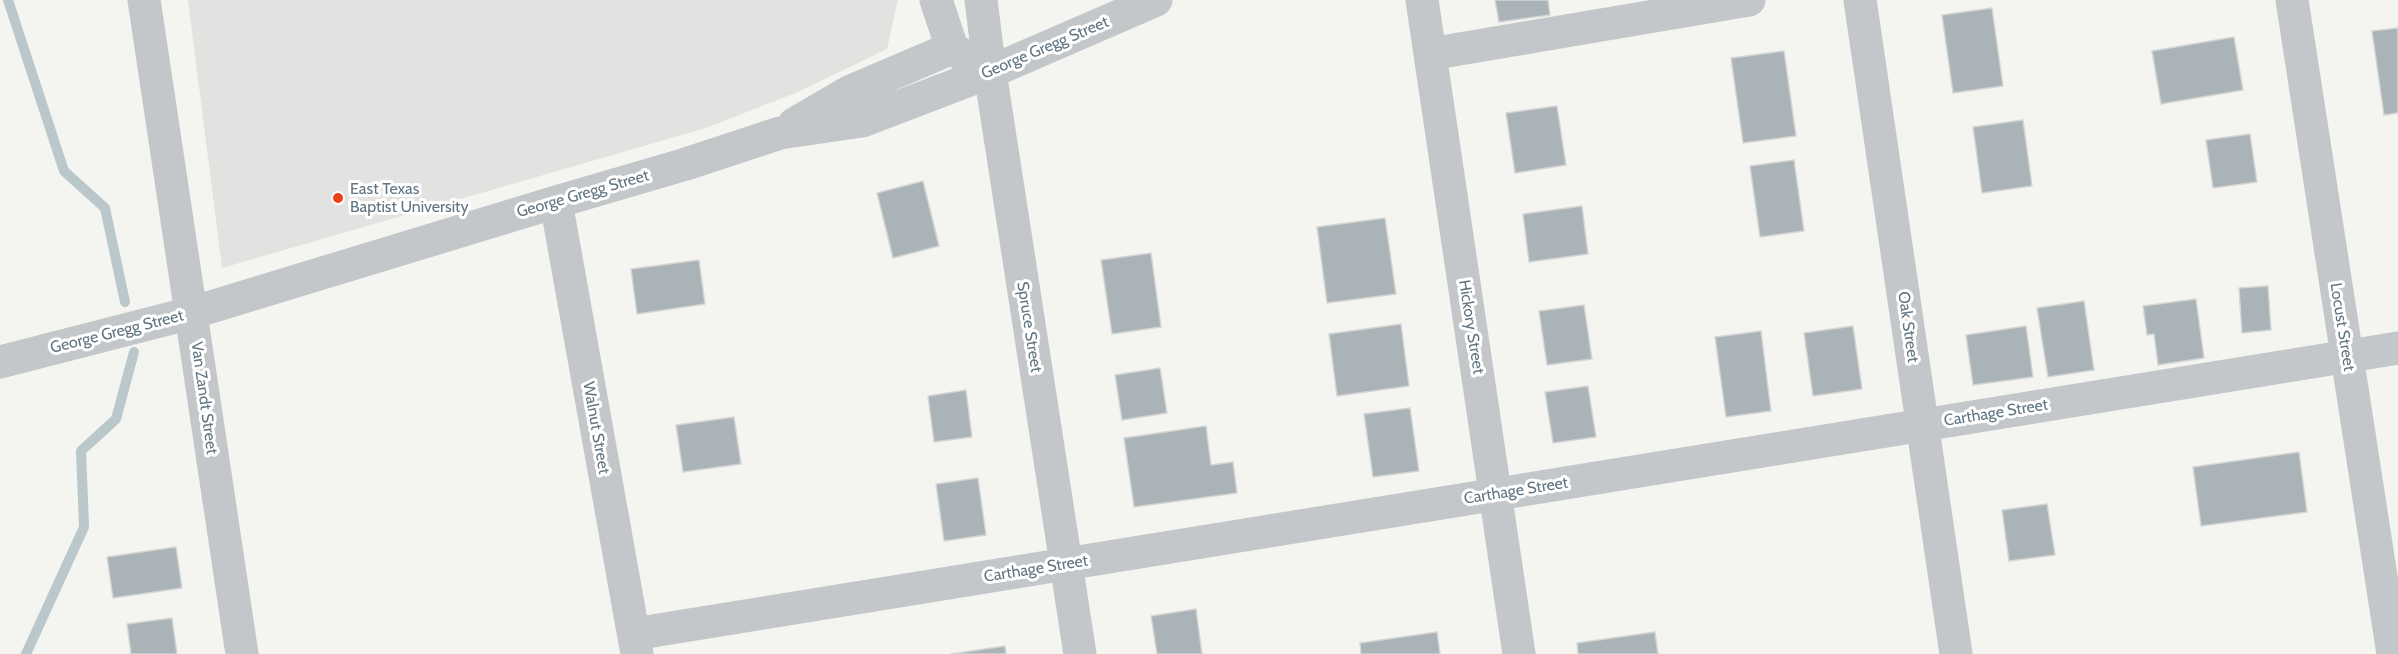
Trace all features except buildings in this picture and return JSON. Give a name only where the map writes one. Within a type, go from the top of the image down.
[{"type":"street","name":"Van Zandt Street","points":[[144,0],[242,654]]},
{"type":"street","points":[[936,0],[952,48],[990,72]]},
{"type":"street","name":"Spruce Street","points":[[981,0],[990,72],[1080,654]]},
{"type":"street","name":"George Gregg Street","points":[[0,362],[191,313],[686,164],[780,133],[862,121],[990,72],[1156,0]]},
{"type":"street","name":"Hickory Street","points":[[1422,0],[1520,654]]},
{"type":"street","points":[[1430,54],[1749,0]]},
{"type":"street","name":"Oak Street","points":[[1860,0],[1956,654]]},
{"type":"street","name":"Locust Street","points":[[2292,0],[2393,654]]},
{"type":"street","points":[[780,133],[849,92],[952,48]]},
{"type":"street","name":"Walnut Street","points":[[556,202],[635,644]]},
{"type":"street","name":"Carthage Street","points":[[635,644],[1066,564],[2398,348]]},
{"type":"shaded area","name":"East Texas Baptist University","points":[[188,0],[898,0],[887,49],[798,92],[706,128],[222,268]]},
{"type":"waterway","points":[[8,0],[64,171],[105,208],[125,302]]},
{"type":"waterway","points":[[26,654],[84,527],[81,451],[116,419],[134,352]]},
{"type":"place","name":"East Texas Baptist University","points":[[338,198]]}]
